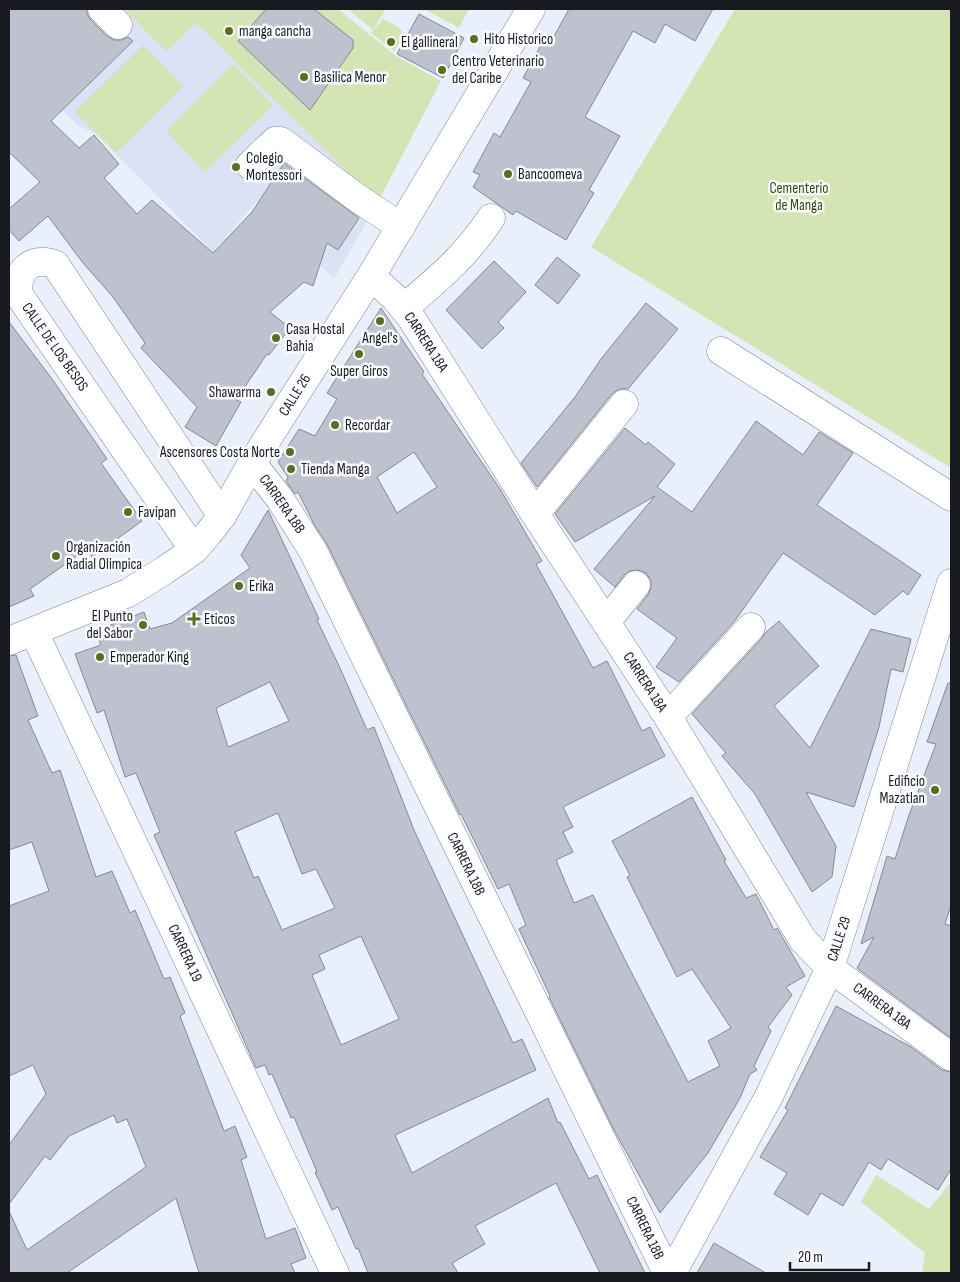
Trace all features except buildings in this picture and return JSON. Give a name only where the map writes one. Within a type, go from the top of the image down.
[{"type":"street","name":"CALLE 26","points":[[9,641],[128,593],[194,550],[222,516],[252,463],[372,276],[531,9]]},
{"type":"street","points":[[250,165],[275,141],[281,141],[356,197],[401,227]]},
{"type":"street","points":[[404,308],[458,261],[476,241],[491,218]]},
{"type":"street","name":"CALLE DE LOS BESOS","points":[[194,550],[19,295],[18,279],[27,266],[40,261],[55,264],[222,516]]},
{"type":"street","name":"CARRERA 18A","points":[[372,276],[384,286],[412,319],[535,514],[668,717],[804,940],[830,968],[951,1057]]},
{"type":"street","points":[[721,351],[951,497]]},
{"type":"street","points":[[535,514],[624,404]]},
{"type":"street","name":"CARRERA 18B","points":[[252,463],[280,499],[313,551],[667,1273]]},
{"type":"street","name":"CALLE 29","points":[[672,1273],[768,1098],[830,968],[951,583]]},
{"type":"street","points":[[606,622],[636,585]]},
{"type":"street","points":[[668,717],[751,627]]},
{"type":"street","name":"CARRERA 19","points":[[34,632],[335,1273]]},
{"type":"shaded area","name":"Colegio Montessori","points":[[9,9],[126,9],[196,23],[378,202],[334,279],[257,201],[213,252],[95,133],[79,126],[9,59]]},
{"type":"green space","points":[[125,9],[338,9],[396,56],[441,81],[378,202],[196,23],[166,51]]},
{"type":"green space","points":[[348,9],[386,9],[373,30]]},
{"type":"green space","points":[[424,9],[469,9],[459,28]]},
{"type":"green space","name":"Cementerio de Manga","points":[[735,9],[951,9],[951,468],[591,247]]},
{"type":"green space","name":"El gallineral","points":[[383,19],[398,27],[405,34],[394,51],[371,33]]},
{"type":"green space","points":[[143,45],[183,86],[116,153],[75,112]]},
{"type":"green space","points":[[233,64],[273,105],[205,172],[166,131]]},
{"type":"green space","points":[[876,1175],[929,1209],[951,1182],[951,1273],[922,1273],[925,1253],[861,1202]]},
{"type":"place","name":"manga cancha","points":[[229,31]]},
{"type":"place","name":"Hito Historico","points":[[474,39]]},
{"type":"place","name":"El gallineral","points":[[391,42]]},
{"type":"place","name":"Centro Veterinario del Caribe","points":[[442,70]]},
{"type":"place","name":"Basilica Menor","points":[[304,77]]},
{"type":"place","name":"Colegio Montessori","points":[[236,167]]},
{"type":"place","name":"Bancoomeva","points":[[508,174]]},
{"type":"place","name":"Angel's","points":[[380,321]]},
{"type":"place","name":"Casa Hostal Bahia","points":[[276,338]]},
{"type":"place","name":"Super Giros","points":[[359,354]]},
{"type":"place","name":"Shawarma","points":[[271,392]]},
{"type":"place","name":"Recordar","points":[[335,425]]},
{"type":"place","name":"Ascensores Costa Norte","points":[[290,452]]},
{"type":"place","name":"Tienda Manga","points":[[291,469]]},
{"type":"place","name":"Favipan","points":[[128,512]]},
{"type":"place","name":"Organización Radial Olimpica","points":[[56,556]]},
{"type":"place","name":"Erika","points":[[239,586]]},
{"type":"place","name":"Eticos","points":[[194,619]]},
{"type":"place","name":"El Punto del Sabor","points":[[143,625]]},
{"type":"place","name":"Emperador King","points":[[100,657]]},
{"type":"place","name":"Edificio Mazatlan","points":[[935,790]]}]
